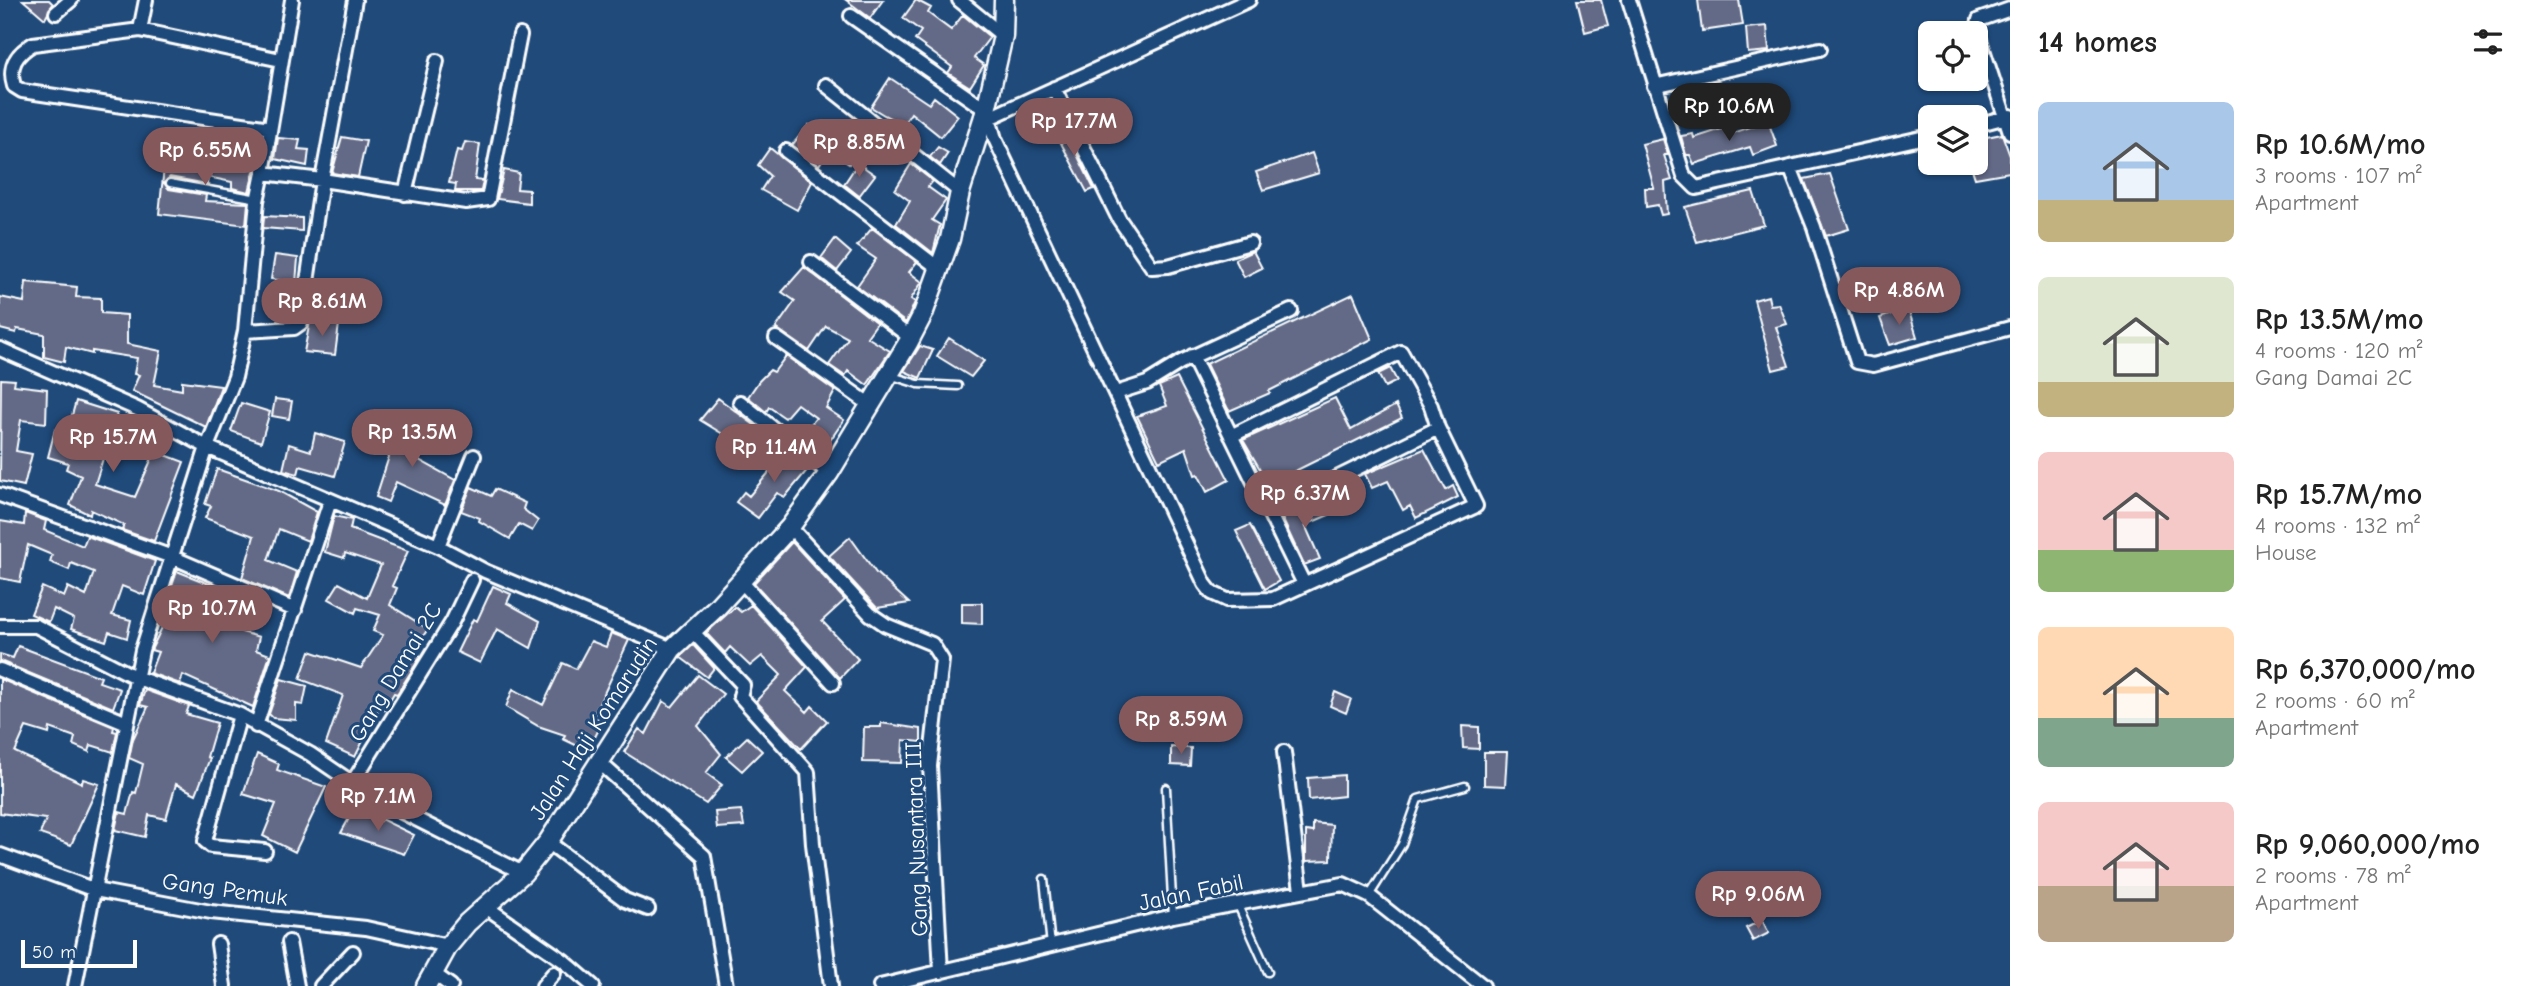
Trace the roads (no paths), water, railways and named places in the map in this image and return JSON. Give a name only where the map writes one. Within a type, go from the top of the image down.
[{"type":"street","points":[[56,13],[71,0]]},
{"type":"street","points":[[140,30],[146,0]]},
{"type":"street","points":[[75,986],[135,677],[207,447],[235,377],[245,331],[258,199],[292,0]]},
{"type":"street","points":[[245,331],[294,328],[301,323],[322,180],[355,0]]},
{"type":"street","points":[[959,0],[1003,36]]},
{"type":"street","name":"Jalan Haji Komarudin","points":[[430,980],[448,946],[467,923],[523,873],[548,842],[672,649],[717,607],[790,527],[829,473],[911,338],[941,270],[960,192],[988,114],[1003,36],[1004,0]]},
{"type":"street","points":[[988,114],[1054,88],[1248,0]]},
{"type":"street","points":[[1629,0],[1684,176],[1696,188],[1918,139]]},
{"type":"street","points":[[2010,9],[1979,20],[1977,31],[2008,116],[2010,132]]},
{"type":"street","points":[[851,16],[988,114],[995,139],[1051,262],[1116,393],[1177,528],[1212,593],[1227,600],[1273,599],[1476,506],[1438,428],[1431,406],[1401,352],[1231,436]]},
{"type":"street","points":[[270,128],[22,91],[14,86],[11,76],[13,62],[21,51],[33,44],[140,30],[281,60]]},
{"type":"street","points":[[263,173],[466,202],[488,200],[520,35]]},
{"type":"street","points":[[1654,86],[1820,49]]},
{"type":"street","points":[[405,194],[437,61]]},
{"type":"street","points":[[826,85],[960,192]]},
{"type":"street","points":[[1054,88],[1119,219],[1152,267],[1168,266],[1250,243]]},
{"type":"street","points":[[1988,122],[2008,116]]},
{"type":"street","points":[[786,151],[941,270]]},
{"type":"street","points":[[1790,167],[1814,227],[1857,362],[1873,365],[2010,328]]},
{"type":"street","points":[[811,262],[911,338]]},
{"type":"street","points":[[1116,393],[1146,383],[1192,356],[1291,311]]},
{"type":"street","points":[[776,338],[869,404]]},
{"type":"street","points":[[0,349],[137,408],[207,447],[438,546],[485,571],[672,649]]},
{"type":"street","points":[[1192,356],[1304,584]]},
{"type":"street","points":[[740,402],[829,473]]},
{"type":"street","points":[[1268,512],[1438,428]]},
{"type":"street","points":[[438,546],[474,456]]},
{"type":"street","points":[[0,495],[172,557],[295,610]]},
{"type":"street","points":[[256,726],[330,501]]},
{"type":"street","name":"Gang Nusantara III","points":[[790,527],[870,614],[886,625],[932,644],[942,660],[930,766],[941,972]]},
{"type":"street","name":"Gang Damai 2C","points":[[351,785],[452,622],[472,580]]},
{"type":"street","points":[[740,580],[833,683]]},
{"type":"street","points":[[0,626],[36,626],[135,677],[240,715],[310,754],[351,785],[523,873]]},
{"type":"street","points":[[691,630],[743,685],[740,696],[808,772],[813,844],[831,986]]},
{"type":"street","points":[[0,670],[127,723]]},
{"type":"street","points":[[240,715],[205,841],[211,846],[265,851]]},
{"type":"street","points":[[1284,752],[1301,891]]},
{"type":"street","points":[[599,762],[704,856],[726,986]]},
{"type":"street","points":[[548,842],[625,900],[648,909]]},
{"type":"street","name":"Gang Pemuk","points":[[0,855],[95,890],[211,912],[366,928],[448,946]]},
{"type":"street","name":"Jalan Fabil","points":[[880,986],[1173,916],[1343,884],[1369,896],[1483,986]]},
{"type":"street","points":[[486,907],[564,961],[593,986]]},
{"type":"street","points":[[289,942],[297,986]]},
{"type":"street","points":[[218,944],[224,986]]},
{"type":"street","points":[[321,986],[353,952]]},
{"type":"street","points":[[543,986],[554,973]]},
{"type":"street","points":[[430,980],[451,986]]},
{"type":"lane","points":[[170,183],[258,199]]},
{"type":"lane","points":[[887,374],[918,384],[958,386]]},
{"type":"lane","points":[[1369,896],[1402,844],[1418,799],[1465,786]]},
{"type":"lane","points":[[1166,788],[1173,916]]},
{"type":"lane","points":[[1044,879],[1051,946]]},
{"type":"lane","points":[[1237,904],[1268,972]]}]
